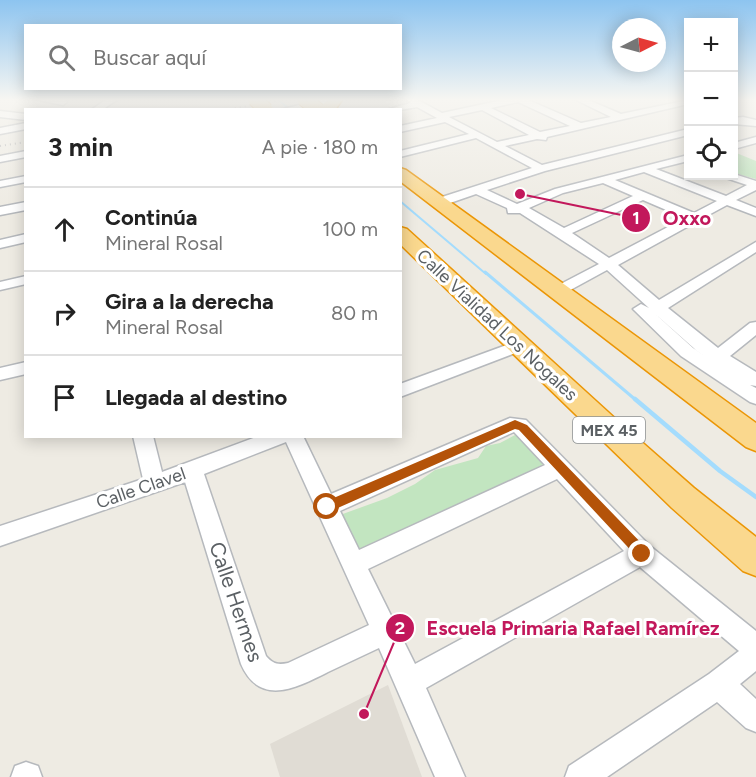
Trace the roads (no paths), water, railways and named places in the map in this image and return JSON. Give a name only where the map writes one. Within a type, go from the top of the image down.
[{"type":"highway","points":[[402,167],[446,200],[489,240]]},
{"type":"highway","points":[[402,175],[756,439]]},
{"type":"highway","name":"Calle Vialidad Los Nogales","points":[[404,239],[683,498],[756,559]]},
{"type":"street","points":[[402,154],[477,135]]},
{"type":"street","points":[[478,135],[541,169]]},
{"type":"street","points":[[497,145],[537,135]]},
{"type":"street","points":[[538,135],[550,142]]},
{"type":"street","points":[[446,200],[541,169],[675,135]]},
{"type":"street","points":[[738,145],[756,140]]},
{"type":"street","points":[[0,159],[24,154]]},
{"type":"street","points":[[510,207],[603,179],[684,160]]},
{"type":"street","points":[[645,169],[756,212]]},
{"type":"street","points":[[0,184],[24,179]]},
{"type":"street","points":[[603,179],[697,219]]},
{"type":"street","points":[[738,179],[756,185]]},
{"type":"street","points":[[558,291],[697,219],[756,185]]},
{"type":"street","points":[[478,190],[563,233],[717,357],[756,380]]},
{"type":"street","points":[[563,233],[643,196]]},
{"type":"street","points":[[0,212],[24,206]]},
{"type":"street","points":[[510,207],[605,268],[687,352],[756,397]]},
{"type":"street","points":[[0,244],[24,238]]},
{"type":"street","points":[[657,308],[756,246]]},
{"type":"street","points":[[0,286],[24,280]]},
{"type":"street","points":[[717,357],[756,327]]},
{"type":"street","points":[[402,390],[520,345]]},
{"type":"street","points":[[0,374],[24,368]]},
{"type":"street","points":[[327,507],[510,425],[523,427],[642,554],[756,648]]},
{"type":"street","points":[[143,438],[154,484]]},
{"type":"street","name":"Calle Clavel","points":[[0,536],[154,484],[277,438]]},
{"type":"street","points":[[294,438],[386,631],[450,777]]},
{"type":"street","points":[[354,564],[561,467]]},
{"type":"street","name":"Calle Hermes","points":[[192,470],[255,664],[261,672],[279,679],[290,676],[386,631]]},
{"type":"street","points":[[409,682],[642,554]]},
{"type":"street","points":[[580,777],[719,684],[756,654]]},
{"type":"street","points":[[719,684],[756,718]]},
{"type":"waterway","points":[[402,203],[486,274]]},
{"type":"waterway","points":[[485,272],[637,401]]},
{"type":"waterway","points":[[635,399],[720,471],[756,497]]},
{"type":"railway","points":[[0,146],[24,142]]},
{"type":"place","name":"Oxxo","points":[[520,194]]},
{"type":"place","name":"Escuela Primaria Rafael Ramírez","points":[[364,714]]}]
